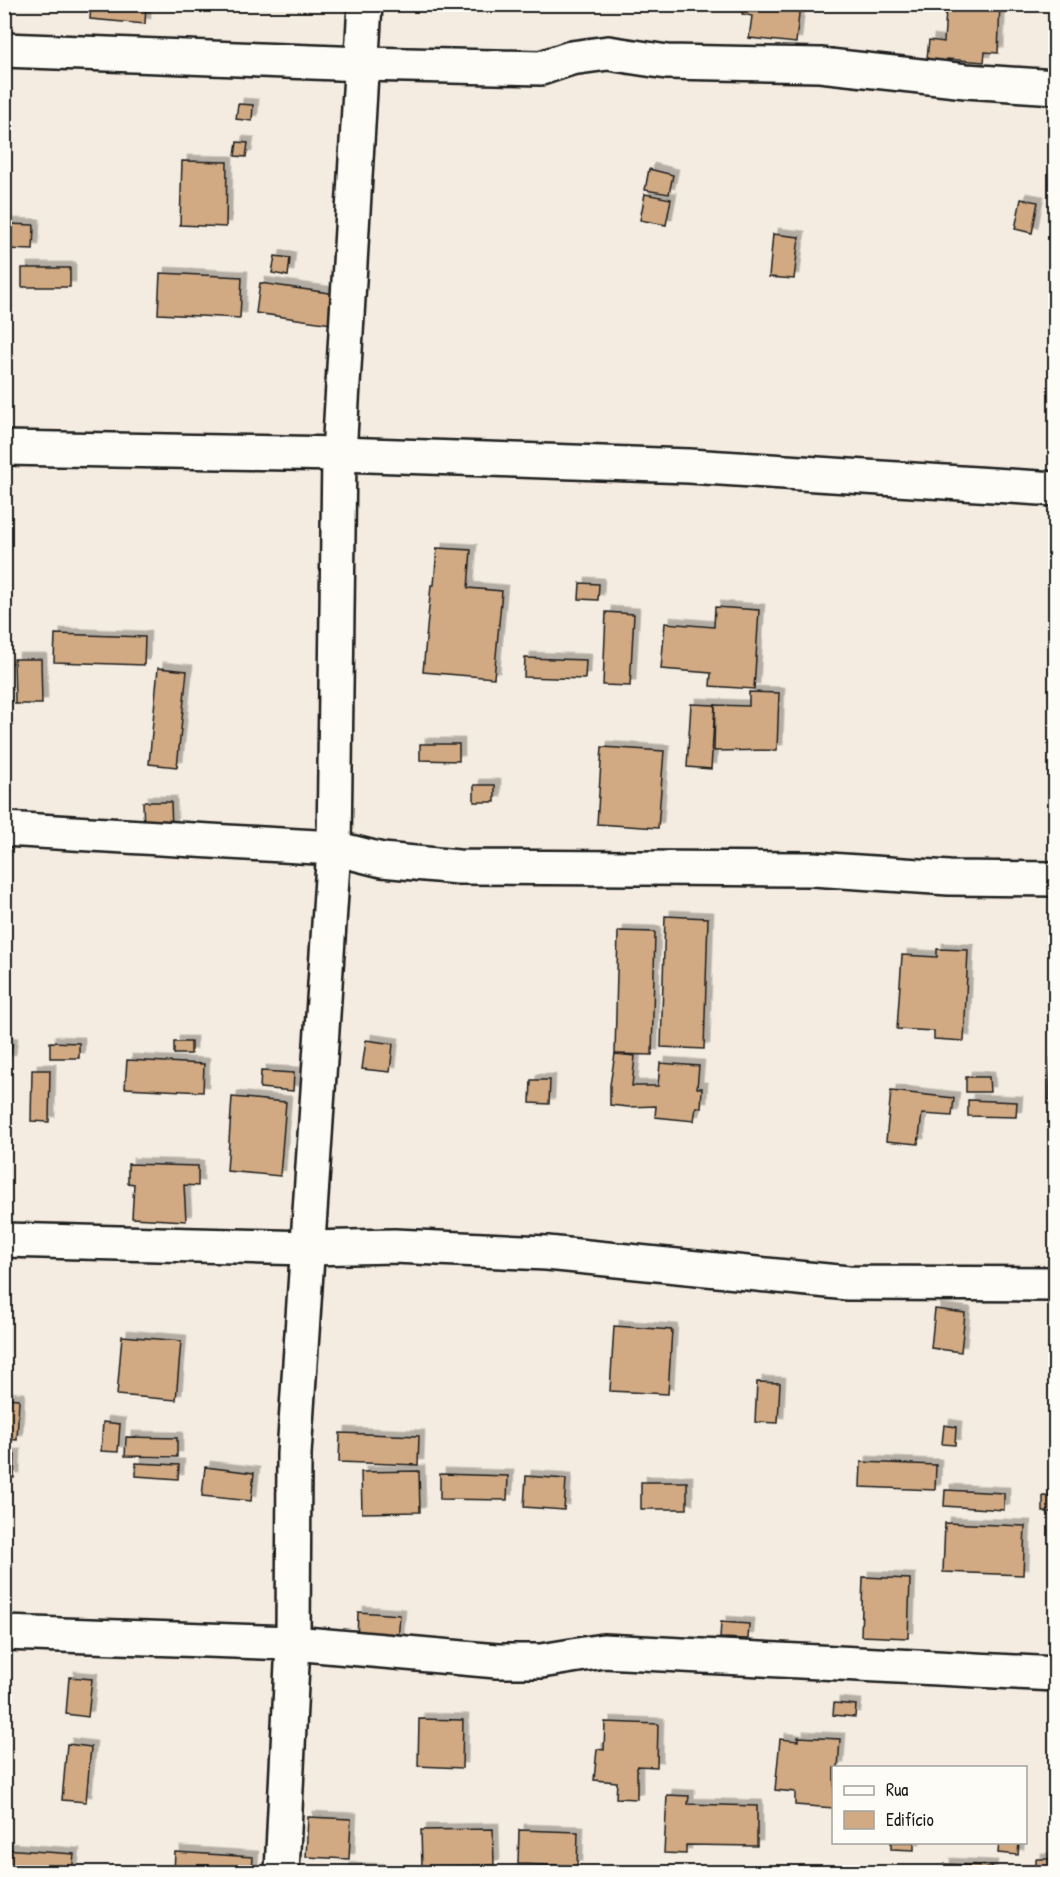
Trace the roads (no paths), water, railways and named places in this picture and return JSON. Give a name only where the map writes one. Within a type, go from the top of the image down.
[{"type":"street","points":[[282,1872],[293,1643],[294,1454],[334,848],[339,454],[365,4]]},
{"type":"street","points":[[4,50],[363,64],[541,68],[572,58],[608,53],[667,62],[820,65],[966,81],[1056,87]]},
{"type":"street","points":[[4,448],[339,454],[689,466],[1056,489]]},
{"type":"street","points":[[4,829],[334,848],[382,860],[458,867],[813,869],[949,878],[1056,879]]},
{"type":"street","points":[[4,1240],[309,1248],[394,1246],[547,1253],[848,1283],[1056,1284]]},
{"type":"street","points":[[4,1633],[293,1643],[497,1661],[541,1661],[603,1651],[1056,1674]]}]
